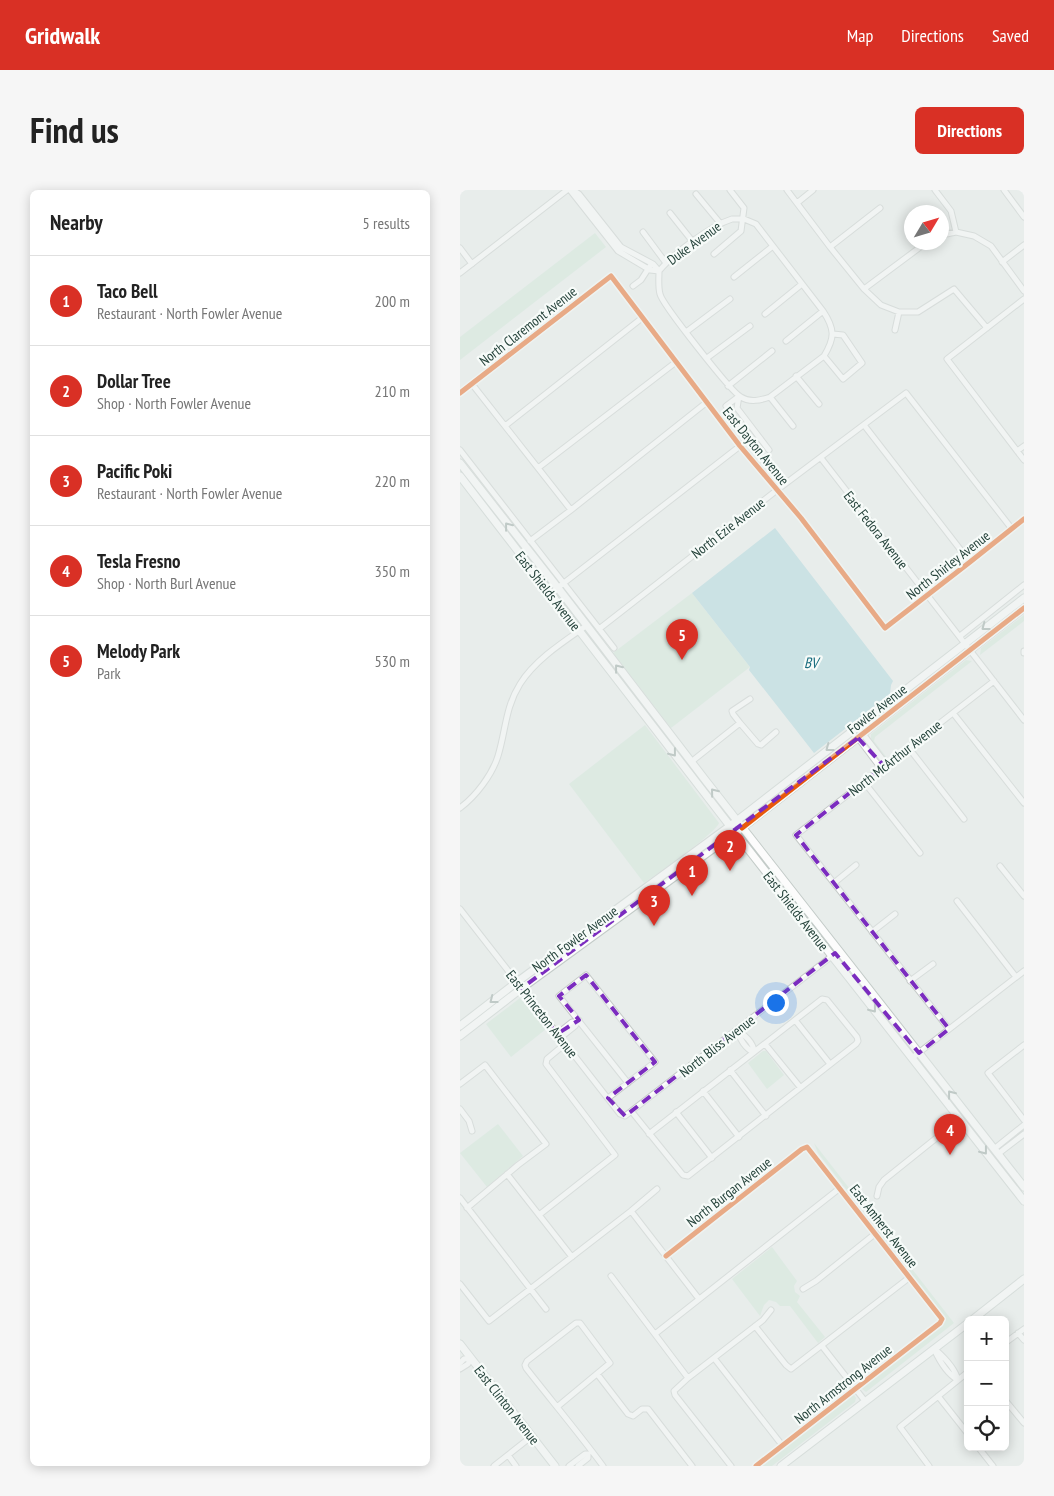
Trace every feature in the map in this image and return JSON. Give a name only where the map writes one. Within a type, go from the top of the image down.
[{"type":"main road","name":"East Shields Avenue","points":[[460,463],[561,586],[582,628],[619,684],[1024,1202]]},
{"type":"main road","name":"East Shields Avenue","points":[[460,476],[551,593],[662,724],[1024,1188]]},
{"type":"main road","name":"North Fowler Avenue","points":[[460,1026],[737,821],[1024,598]]},
{"type":"main road","name":"Fowler Avenue","points":[[742,828],[1024,608]]},
{"type":"main road","points":[[619,684],[632,694],[658,726],[662,724]]},
{"type":"main road","points":[[861,736],[858,734],[861,729],[888,708],[890,702]]},
{"type":"main road","name":"North Fowler Avenue","points":[[460,1036],[522,988],[742,828]]},
{"type":"main road","points":[[579,946],[583,938],[611,918],[626,902]]},
{"type":"main road","points":[[792,905],[800,908],[822,936],[838,950]]},
{"type":"main road","points":[[832,956],[837,955],[860,985],[876,999]]},
{"type":"main road","points":[[977,1316],[1024,1279]]},
{"type":"main road","name":"North Armstrong Avenue","points":[[781,1466],[964,1326]]},
{"type":"main road","name":"East Clinton Avenue","points":[[460,1344],[555,1466]]},
{"type":"street","points":[[460,273],[570,190],[618,251],[659,271]]},
{"type":"street","points":[[714,254],[741,231],[744,219],[744,208],[730,190]]},
{"type":"street","points":[[787,190],[830,248],[864,289],[881,305],[899,312],[918,312],[954,289],[987,328]]},
{"type":"street","points":[[797,203],[813,190]]},
{"type":"street","points":[[935,190],[951,211],[956,232]]},
{"type":"street","points":[[1007,191],[1024,216]]},
{"type":"street","points":[[696,194],[720,223]]},
{"type":"street","points":[[830,248],[880,208]]},
{"type":"street","points":[[670,213],[693,242]]},
{"type":"street","name":"Duke Avenue","points":[[738,396],[686,332],[660,295],[659,271],[666,263],[720,223],[732,218],[744,219]]},
{"type":"street","points":[[738,396],[747,400],[761,400],[770,397],[824,356],[830,346],[833,334],[831,323],[823,311],[756,224],[744,219]]},
{"type":"street","points":[[643,232],[666,263]]},
{"type":"street","points":[[949,234],[956,232],[974,236],[991,246],[1024,291]]},
{"type":"street","points":[[1002,262],[1024,245]]},
{"type":"street","points":[[734,277],[773,246]]},
{"type":"street","points":[[460,248],[472,264]]},
{"type":"street","points":[[864,289],[916,250]]},
{"type":"street","points":[[632,286],[640,280],[650,266]]},
{"type":"street","name":"East Dayton Avenue","points":[[610,276],[740,446],[802,518],[885,628]]},
{"type":"street","name":"North Claremont Avenue","points":[[460,394],[610,276]]},
{"type":"street","points":[[766,314],[802,284]]},
{"type":"street","points":[[1024,298],[947,359],[1024,460]]},
{"type":"street","points":[[686,332],[730,299]]},
{"type":"street","points":[[786,341],[823,311]]},
{"type":"street","points":[[895,330],[899,312]]},
{"type":"street","points":[[505,426],[642,318]]},
{"type":"street","points":[[707,358],[750,326]]},
{"type":"street","points":[[824,356],[843,379],[862,363],[843,335],[833,334]]},
{"type":"street","points":[[728,386],[772,351]]},
{"type":"street","points":[[538,468],[676,362]]},
{"type":"street","points":[[796,376],[819,404]]},
{"type":"street","points":[[472,384],[571,510]]},
{"type":"street","name":"North Ezie Avenue","points":[[599,629],[777,490],[906,393],[1012,530]]},
{"type":"street","points":[[726,406],[738,396]]},
{"type":"street","points":[[738,396],[737,408],[769,450]]},
{"type":"street","points":[[770,397],[793,426]]},
{"type":"street","points":[[530,541],[707,402]]},
{"type":"street","points":[[864,425],[970,562]]},
{"type":"street","points":[[551,593],[740,446]]},
{"type":"street","points":[[1018,451],[1024,446]]},
{"type":"street","name":"East Shields Avenue","points":[[460,450],[530,541],[561,586],[614,648]]},
{"type":"street","name":"East Fedora Avenue","points":[[821,458],[1024,720]]},
{"type":"street","name":"North Shirley Avenue","points":[[885,628],[1024,519]]},
{"type":"street","points":[[960,636],[1024,585]]},
{"type":"street","points":[[460,808],[482,786],[497,758],[509,707],[521,683],[538,663],[582,628]]},
{"type":"street","name":"North McArthur Avenue","points":[[834,883],[796,835],[994,681]]},
{"type":"street","points":[[750,699],[732,711],[740,723],[761,745],[776,732]]},
{"type":"street","points":[[953,713],[1024,803]]},
{"type":"street","points":[[691,762],[740,723]]},
{"type":"street","points":[[861,736],[877,763],[884,766]]},
{"type":"street","points":[[908,747],[964,819]]},
{"type":"street","points":[[864,782],[920,853]]},
{"type":"street","points":[[856,866],[834,883],[949,1030]]},
{"type":"street","points":[[1000,866],[1024,896]]},
{"type":"street","points":[[957,901],[1016,977]]},
{"type":"street","name":"East Princeton Avenue","points":[[460,909],[620,1114],[625,1116]]},
{"type":"street","points":[[872,932],[895,914]]},
{"type":"street","name":"North Bliss Avenue","points":[[625,1116],[832,956]]},
{"type":"street","points":[[910,981],[932,964]]},
{"type":"street","points":[[912,1058],[1024,971]]},
{"type":"street","points":[[608,1098],[628,1083],[655,1062],[586,975],[559,996],[628,1083]]},
{"type":"street","points":[[632,1112],[649,1134],[683,1175],[686,1177],[766,1116],[858,1041],[825,998],[649,1134]]},
{"type":"street","points":[[795,1020],[830,1064]]},
{"type":"street","points":[[559,1036],[577,1021]]},
{"type":"street","points":[[737,1030],[745,1041],[754,1048],[754,1052]]},
{"type":"street","points":[[539,1215],[615,1155],[546,1062],[565,1044]]},
{"type":"street","points":[[765,1044],[800,1087]]},
{"type":"street","points":[[1024,1045],[988,1073],[1024,1120]]},
{"type":"street","points":[[460,1084],[485,1065],[546,1144],[467,1208]]},
{"type":"street","points":[[730,1070],[766,1116]]},
{"type":"street","points":[[703,1091],[739,1137]]},
{"type":"street","points":[[460,1109],[472,1126],[472,1131]]},
{"type":"street","points":[[676,1112],[712,1158]]},
{"type":"street","points":[[877,1196],[879,1187],[884,1180],[960,1119]]},
{"type":"street","points":[[996,1152],[1024,1125]]},
{"type":"street","points":[[996,1152],[1024,1134]]},
{"type":"street","name":"East Amherst Avenue","points":[[807,1147],[942,1319]]},
{"type":"street","name":"North Burgan Avenue","points":[[666,1256],[807,1147]]},
{"type":"street","points":[[507,1174],[572,1257]]},
{"type":"street","points":[[655,1334],[840,1188]]},
{"type":"street","points":[[460,1284],[489,1321],[657,1189]]},
{"type":"street","points":[[460,1198],[546,1309]]},
{"type":"street","points":[[631,1211],[699,1299]]},
{"type":"street","points":[[803,1289],[876,1234]]},
{"type":"street","points":[[611,1276],[688,1378]]},
{"type":"street","points":[[755,1326],[791,1369],[910,1277]]},
{"type":"street","points":[[731,1466],[675,1395],[674,1391],[763,1320],[771,1310]]},
{"type":"street","name":"North Armstrong Avenue","points":[[756,1466],[942,1319]]},
{"type":"street","points":[[557,1407],[598,1375],[610,1363],[578,1323],[526,1364],[526,1368],[590,1453],[603,1466]]},
{"type":"street","points":[[1009,1340],[1024,1328]]},
{"type":"street","points":[[1018,1333],[1024,1340]]},
{"type":"street","points":[[822,1346],[865,1400]]},
{"type":"street","points":[[934,1349],[938,1358],[952,1377],[958,1380]]},
{"type":"street","points":[[460,1363],[471,1358]]},
{"type":"street","points":[[460,1369],[468,1364],[471,1358]]},
{"type":"street","points":[[714,1358],[782,1445]]},
{"type":"street","points":[[598,1375],[628,1414],[633,1416],[644,1408],[648,1409],[692,1466]]},
{"type":"street","points":[[929,1466],[900,1427],[964,1375]]},
{"type":"street","points":[[938,1396],[964,1429]]},
{"type":"street","points":[[1009,1405],[1024,1424]]},
{"type":"street","points":[[494,1466],[532,1436]]},
{"type":"street","points":[[981,1451],[993,1466]]},
{"type":"street","points":[[569,1466],[585,1454],[590,1453]]},
{"type":"street","points":[[578,1466],[588,1458],[590,1453]]},
{"type":"street","points":[[508,1455],[516,1466]]},
{"type":"highlighted area","points":[[858,738],[884,766],[796,835],[949,1029],[919,1053],[835,953],[625,1116],[608,1098],[655,1062],[586,975],[559,996],[579,1020],[557,1034],[522,988]]},
{"type":"green space","points":[[595,233],[606,247],[460,360],[460,337]]},
{"type":"green space","points":[[692,593],[750,667],[671,728],[613,653]]},
{"type":"green space","points":[[1024,615],[1024,621],[980,655],[981,648]]},
{"type":"green space","points":[[966,660],[972,661],[875,737],[874,741],[887,758],[885,757],[871,739],[871,734]]},
{"type":"green space","points":[[645,725],[719,823],[697,844],[644,883],[569,784]]},
{"type":"green space","points":[[520,998],[546,1029],[511,1057],[486,1024]]},
{"type":"green space","points":[[763,1051],[766,1051],[784,1075],[767,1089],[748,1063]]},
{"type":"green space","points":[[498,1124],[523,1156],[487,1187],[460,1153]]},
{"type":"green space","points":[[814,1143],[954,1323],[866,1392],[862,1389],[863,1386],[943,1324],[946,1318],[818,1153]]},
{"type":"green space","points":[[772,1247],[797,1281],[794,1286],[795,1292],[800,1296],[797,1302],[825,1337],[818,1343],[790,1306],[780,1306],[776,1302],[769,1300],[764,1305],[760,1316],[732,1279]]},
{"type":"green space","points":[[854,1395],[856,1398],[855,1402],[772,1466],[761,1466],[850,1396]]},
{"type":"water","name":"BV","points":[[775,528],[893,681],[890,694],[814,753],[692,593]]},
{"type":"cycle path","points":[[460,393],[611,276],[740,446],[801,518],[885,628],[1024,519]]},
{"type":"cycle path","points":[[742,828],[1024,608]]},
{"type":"cycle path","points":[[666,1256],[807,1147],[942,1319],[940,1323],[756,1466]]},
{"type":"place","name":"Melody Park","points":[[682,660]]},
{"type":"place","name":"Dollar Tree","points":[[730,871]]},
{"type":"place","name":"Taco Bell","points":[[692,896]]},
{"type":"place","name":"Pacific Poki","points":[[654,926]]},
{"type":"place","name":"Tesla Fresno","points":[[950,1155]]}]
